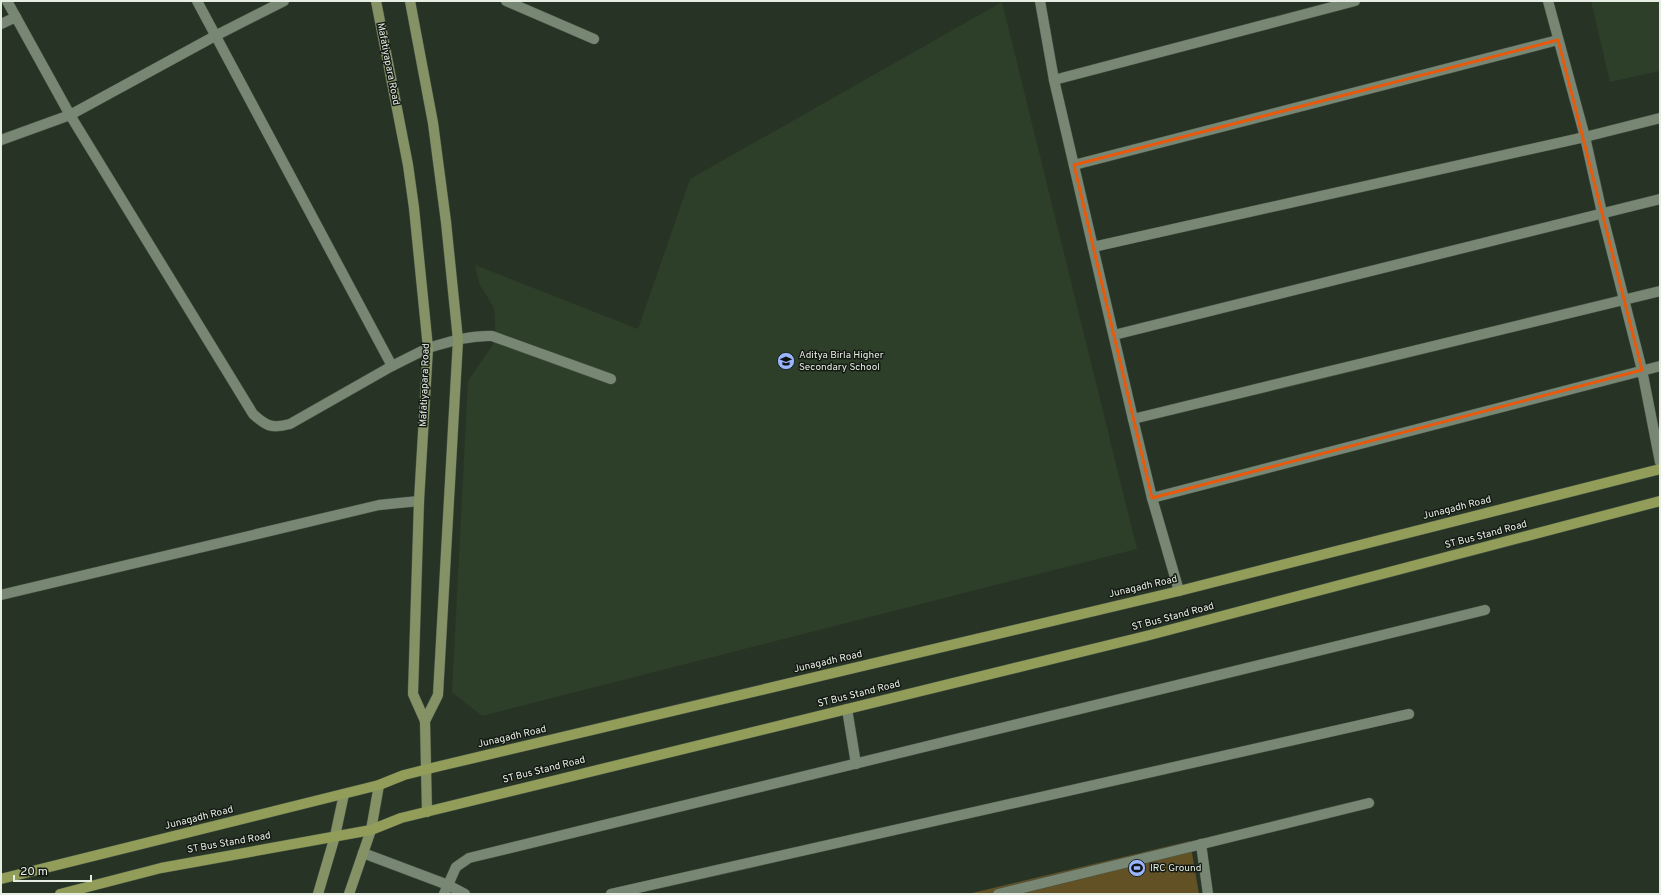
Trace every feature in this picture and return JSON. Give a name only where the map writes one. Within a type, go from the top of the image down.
[{"type":"main road","name":"Junagadh Road","points":[[1,879],[379,785],[404,775],[1179,591],[1660,469]]},
{"type":"main road","name":"ST Bus Stand Road","points":[[60,894],[161,868],[371,830],[401,818],[1146,636],[1660,501]]},
{"type":"street","points":[[7,1],[70,115],[252,414],[263,424],[276,428],[290,424],[392,366],[428,348],[480,335],[502,339],[611,380]]},
{"type":"street","points":[[196,1],[392,366]]},
{"type":"street","points":[[1,140],[70,115],[215,36],[284,1]]},
{"type":"street","name":"Mafatiyapara Road","points":[[376,1],[408,165],[414,208],[428,348],[420,501],[413,694],[425,721]]},
{"type":"street","points":[[410,1],[433,123],[446,222],[458,340],[438,695],[425,721],[427,812]]},
{"type":"street","points":[[506,1],[594,39]]},
{"type":"street","points":[[1040,1],[1054,80],[1133,419],[1152,498],[1179,591]]},
{"type":"street","points":[[1054,80],[1354,1]]},
{"type":"street","points":[[1548,1],[1585,137],[1602,213],[1642,370],[1660,462]]},
{"type":"street","points":[[1,24],[16,17]]},
{"type":"street","points":[[1074,165],[1558,40]]},
{"type":"street","points":[[1093,248],[1585,137],[1660,118]]},
{"type":"street","points":[[1114,335],[1660,199]]},
{"type":"street","points":[[1133,419],[1660,291]]},
{"type":"street","points":[[1152,498],[1660,366]]},
{"type":"street","points":[[1,595],[379,505],[420,501]]},
{"type":"street","points":[[446,889],[456,867],[469,858],[1485,610]]},
{"type":"street","points":[[847,709],[856,764]]},
{"type":"street","points":[[612,894],[1409,714]]},
{"type":"street","points":[[349,894],[371,830],[379,785]]},
{"type":"street","points":[[318,894],[335,836],[344,794]]},
{"type":"street","points":[[998,894],[1369,803]]},
{"type":"street","points":[[1201,844],[1208,894]]},
{"type":"street","points":[[363,853],[446,889],[465,894]]},
{"type":"highlighted area","points":[[1558,40],[1642,370],[1152,498],[1074,165]]},
{"type":"shaded area","points":[[1591,1],[1660,1],[1660,71],[1610,82]]},
{"type":"shaded area","name":"Aditya Birla Higher Secondary School","points":[[1002,2],[1137,549],[482,716],[452,692],[468,381],[496,340],[494,308],[479,283],[475,265],[638,329],[690,179]]},
{"type":"shaded area","name":"IRC Ground","points":[[1190,841],[1199,894],[968,894]]},
{"type":"place","name":"Aditya Birla Higher Secondary School","points":[[786,361]]},
{"type":"place","name":"IRC Ground","points":[[1137,868]]}]
